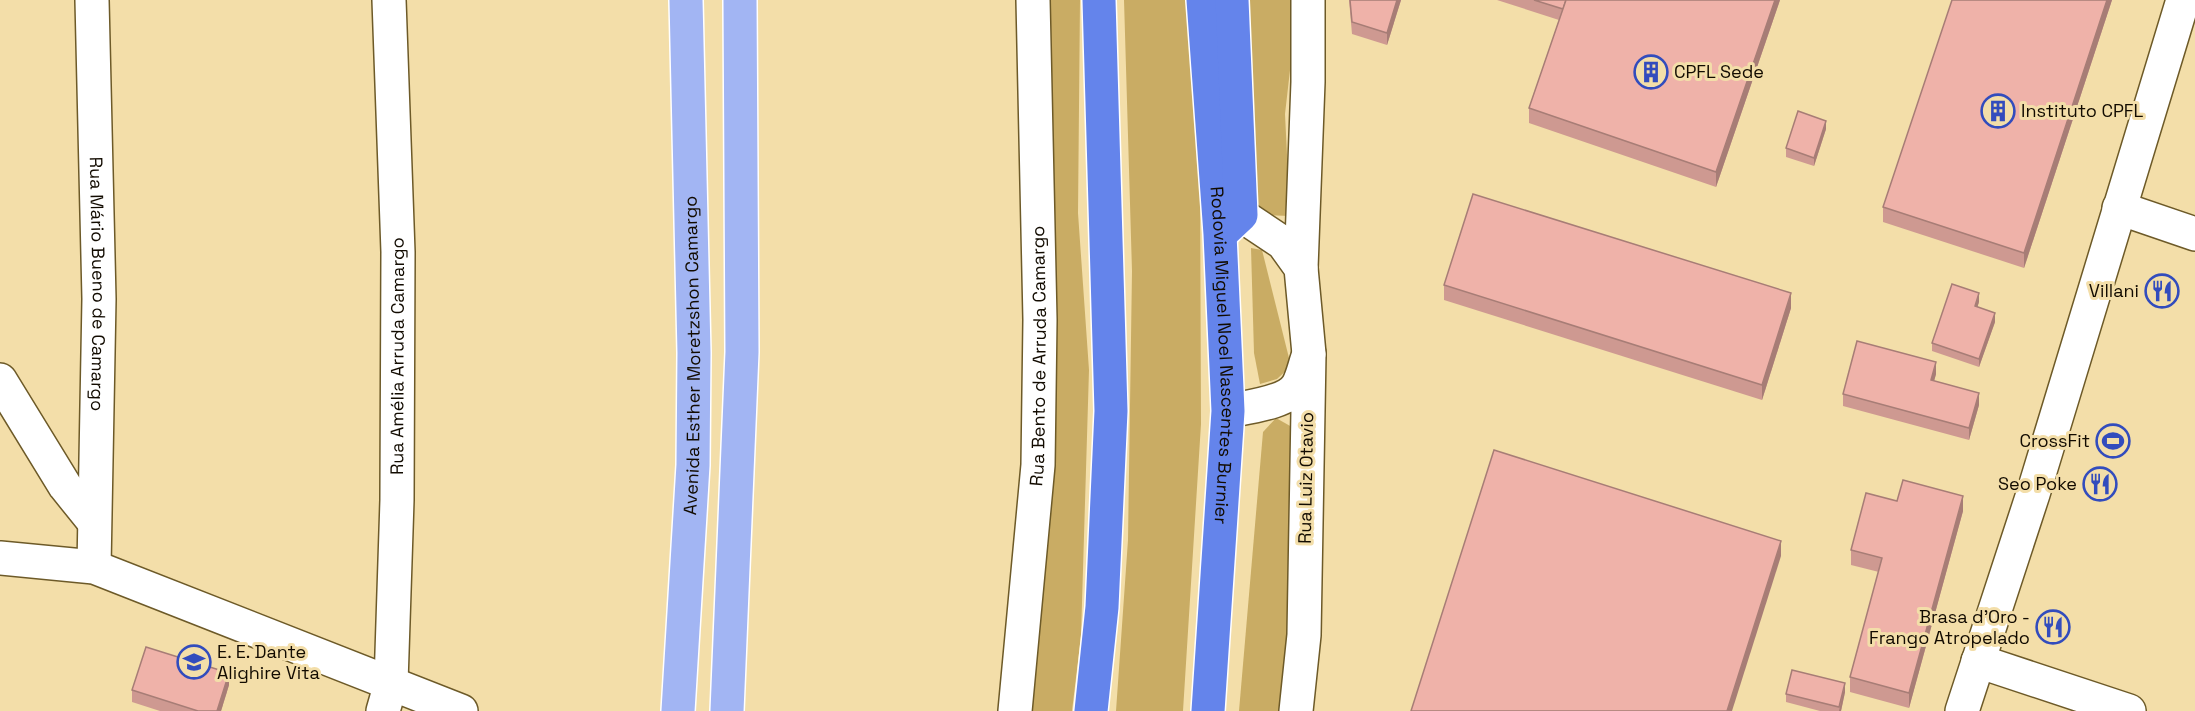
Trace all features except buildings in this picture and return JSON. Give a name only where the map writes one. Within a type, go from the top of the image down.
[{"type":"highway","points":[[1090,711],[1102,607],[1111,411],[1100,0]]},
{"type":"highway","name":"Rodovia Miguel Noel Nascentes Burnier","points":[[1203,0],[1231,224],[1228,411],[1208,711]]},
{"type":"highway","points":[[1231,224],[1232,0]]},
{"type":"main road","name":"Avenida Esther Moretzshon Camargo","points":[[678,711],[693,465],[694,353],[686,0]]},
{"type":"main road","points":[[727,711],[742,352],[740,0]]},
{"type":"street","name":"Rua Mário Bueno de Camargo","points":[[92,0],[99,299],[94,567]]},
{"type":"street","name":"Rua Amélia Arruda Camargo","points":[[387,697],[397,500],[398,252],[389,0]]},
{"type":"street","name":"Rua Bento de Arruda Camargo","points":[[1015,711],[1038,465],[1040,320],[1033,0]]},
{"type":"street","points":[[1308,0],[1308,82],[1301,268],[1309,354]]},
{"type":"street","points":[[1962,711],[2033,494],[2183,0]]},
{"type":"street","points":[[2119,208],[2195,234]]},
{"type":"street","points":[[1231,224],[1284,243],[1301,268]]},
{"type":"street","name":"Rua Luiz Otavio","points":[[1228,411],[1264,404],[1288,395],[1297,387],[1309,354]]},
{"type":"street","name":"Rua Luiz Otavio","points":[[1296,711],[1304,635],[1309,354]]},
{"type":"street","points":[[0,380],[65,486],[94,522]]},
{"type":"street","points":[[0,558],[94,567],[387,697],[461,711]]},
{"type":"street","points":[[1978,661],[2129,711]]},
{"type":"shaded area","points":[[1045,0],[1080,0],[1078,213],[1089,370],[1081,636],[1072,711],[1031,711],[1039,641],[1053,423]]},
{"type":"shaded area","points":[[1124,0],[1189,0],[1200,165],[1201,424],[1183,711],[1116,711],[1128,540],[1132,271]]},
{"type":"shaded area","points":[[1247,0],[1298,0],[1285,114],[1290,216],[1267,215],[1248,199]]},
{"type":"shaded area","points":[[1251,248],[1262,250],[1291,366],[1277,379],[1260,384],[1254,353]]},
{"type":"shaded area","points":[[1276,418],[1299,431],[1288,711],[1239,711],[1263,432]]},
{"type":"place","name":"CPFL Sede","points":[[1651,72]]},
{"type":"place","name":"Instituto CPFL","points":[[1998,111]]},
{"type":"place","name":"Villani","points":[[2162,291]]},
{"type":"place","name":"CrossFit","points":[[2113,441]]},
{"type":"place","name":"Seo Poke","points":[[2100,484]]},
{"type":"place","name":"Brasa d'Oro - Frango Atropelado","points":[[2053,627]]},
{"type":"place","name":"E. E. Dante Alighire Vita","points":[[194,662]]}]
